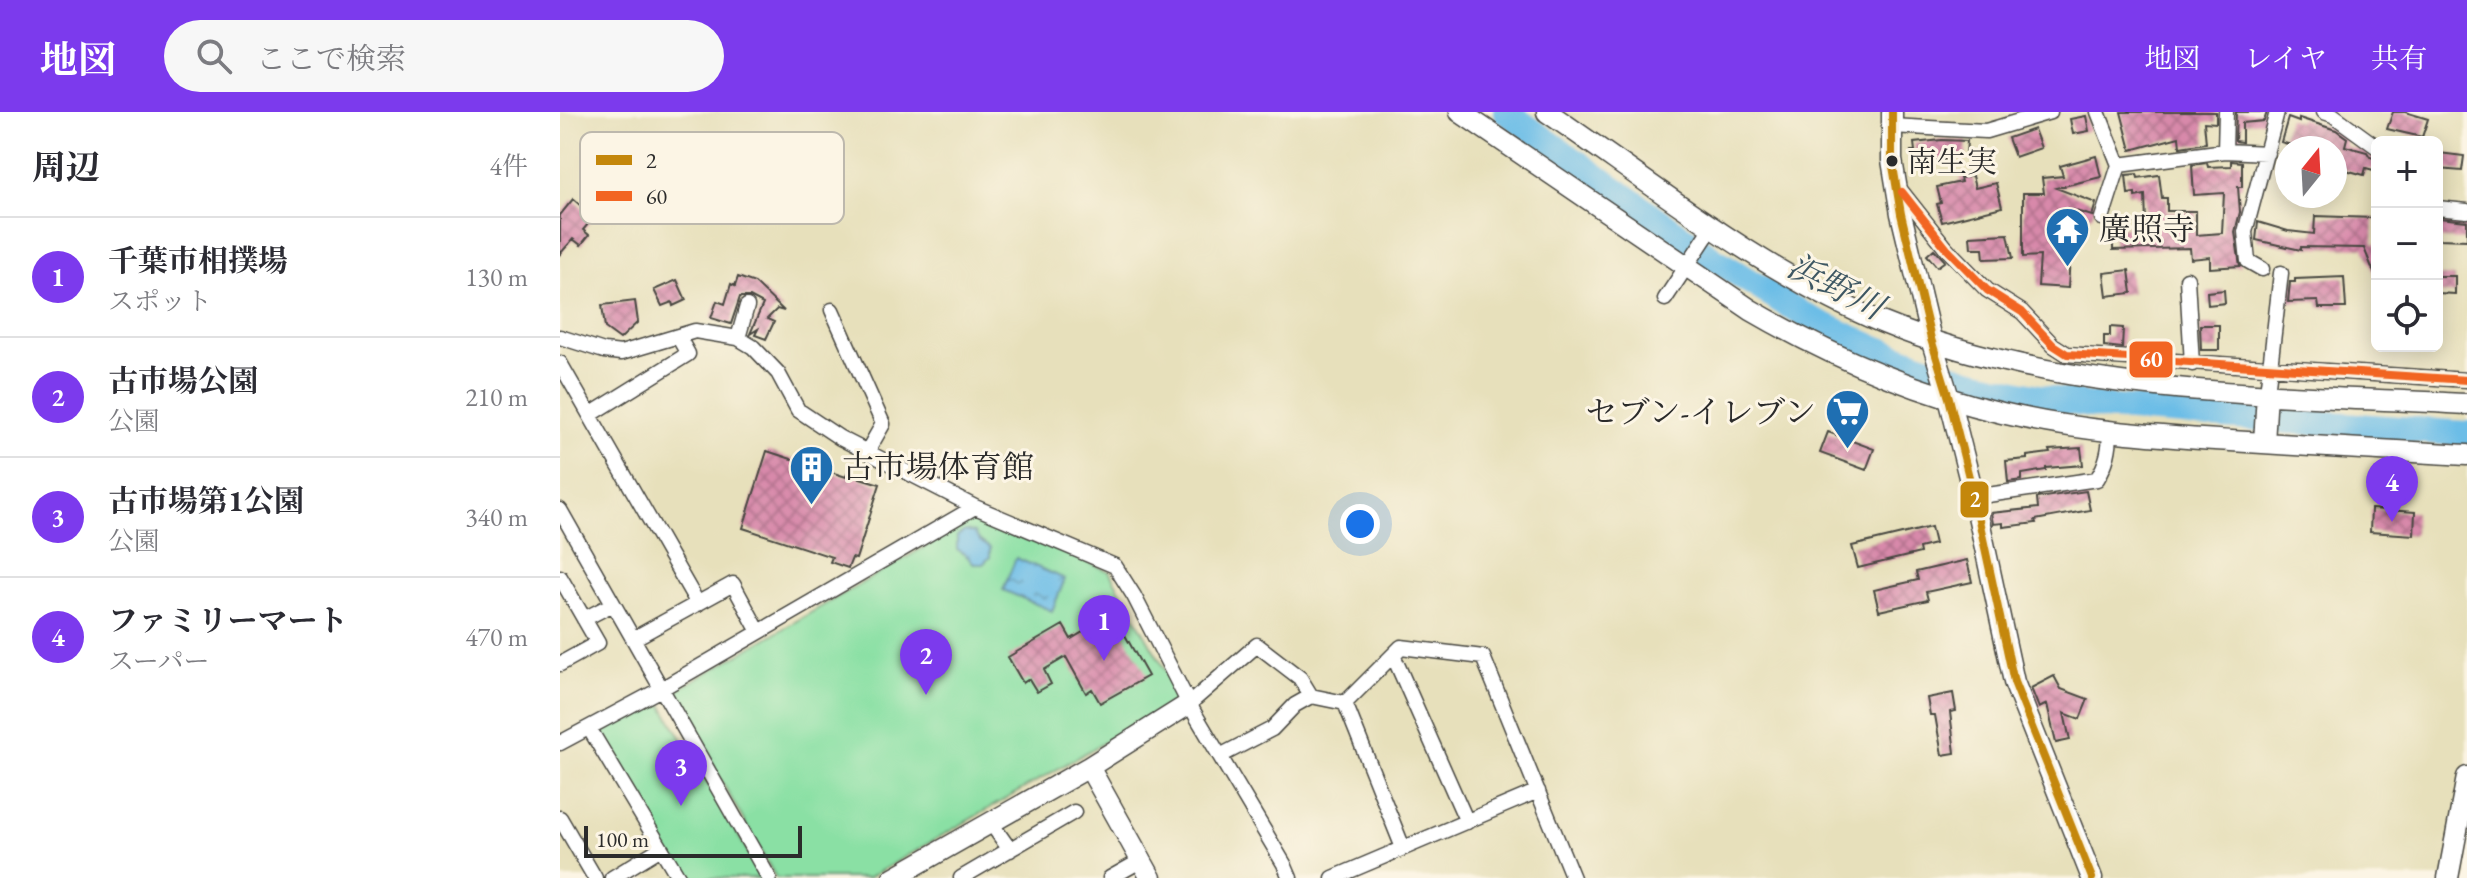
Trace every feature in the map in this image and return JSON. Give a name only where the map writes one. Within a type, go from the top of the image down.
[{"type":"street","points":[[1460,112],[1687,267],[1800,339],[1896,381],[2003,413],[2110,430],[2467,455]]},
{"type":"street","points":[[1547,112],[1765,261],[1819,292],[1881,322],[2019,365],[2192,364],[2467,380]]},
{"type":"street","points":[[2050,112],[1986,131],[1892,119],[1895,183],[1931,339],[1974,497],[2014,682],[2092,878]]},
{"type":"street","points":[[2098,112],[2119,165],[2102,218]]},
{"type":"street","points":[[2225,151],[2226,112]]},
{"type":"street","points":[[2262,269],[2248,261],[2245,232],[2277,112]]},
{"type":"street","points":[[2324,112],[2333,115],[2371,143]]},
{"type":"street","points":[[2119,165],[2225,151],[2267,153]]},
{"type":"street","points":[[1895,183],[1947,249],[1987,290],[2022,312],[2053,345],[2066,365],[2178,388],[2467,404]]},
{"type":"street","points":[[2443,209],[2467,211]]},
{"type":"street","points":[[1665,299],[1713,226]]},
{"type":"street","points":[[2264,443],[2281,273]]},
{"type":"street","points":[[2187,279],[2192,364]]},
{"type":"street","points":[[738,338],[747,306]]},
{"type":"street","points":[[832,310],[883,424],[867,452]]},
{"type":"street","points":[[562,340],[621,353],[695,331],[738,338],[767,359],[798,410],[840,438],[975,507],[1115,566],[1134,596],[1189,704],[1290,878]]},
{"type":"street","points":[[590,415],[688,354],[678,336]]},
{"type":"street","points":[[560,363],[698,604]]},
{"type":"street","points":[[1974,497],[2097,479],[2110,448],[2110,430]]},
{"type":"street","points":[[560,743],[661,689],[975,507]]},
{"type":"street","points":[[560,511],[769,878]]},
{"type":"street","points":[[560,577],[598,643],[560,664]]},
{"type":"street","points":[[633,639],[733,584],[759,632]]},
{"type":"street","points":[[584,619],[613,604]]},
{"type":"street","points":[[893,878],[1089,767],[1189,704],[1257,645],[1300,678],[1311,696]]},
{"type":"street","points":[[1345,703],[1401,647],[1483,657],[1573,878]]},
{"type":"street","points":[[1393,655],[1467,822]]},
{"type":"street","points":[[1220,756],[1272,729],[1295,705],[1311,696],[1345,703]]},
{"type":"street","points":[[1345,703],[1403,848]]},
{"type":"street","points":[[589,728],[679,878]]},
{"type":"street","points":[[1089,767],[1147,869],[1110,878]]},
{"type":"street","points":[[2448,878],[2467,777]]},
{"type":"street","points":[[1333,878],[1538,791]]},
{"type":"street","points":[[961,878],[1074,812]]},
{"type":"street","points":[[561,822],[595,878]]},
{"type":"street","points":[[991,823],[1010,850]]},
{"type":"street","points":[[612,878],[661,848]]},
{"type":"green space","points":[[978,516],[1109,571],[1181,698],[868,878],[776,878],[672,693]]},
{"type":"green space","points":[[659,699],[763,878],[683,878],[599,734]]},
{"type":"water","points":[[965,531],[974,533],[990,548],[990,557],[983,564],[974,564],[957,549],[957,536]]},
{"type":"water","points":[[1016,558],[1065,579],[1052,611],[1003,590]]},
{"type":"building","points":[[2121,112],[2216,112],[2216,123],[2204,122],[2206,143],[2180,147],[2179,137],[2131,150]]},
{"type":"building","points":[[2236,112],[2267,112],[2264,121],[2242,123],[2242,142],[2235,141]]},
{"type":"building","points":[[2393,112],[2428,119],[2422,136],[2387,129]]},
{"type":"building","points":[[2086,116],[2089,131],[2073,134],[2070,119]]},
{"type":"building","points":[[2288,118],[2299,122],[2299,118],[2336,130],[2344,136],[2283,136]]},
{"type":"building","points":[[2034,129],[2041,148],[2015,157],[2008,138]]},
{"type":"building","points":[[1967,141],[1966,156],[1944,155],[1945,160],[1913,164],[1911,151],[1915,151],[1914,143]]},
{"type":"building","points":[[2347,147],[2367,152],[2371,157],[2371,169],[2366,168],[2364,175],[2347,170]]},
{"type":"building","points":[[2443,153],[2464,156],[2462,171],[2443,169]]},
{"type":"building","points":[[2096,156],[2101,177],[2056,188],[2096,203],[2092,216],[2073,210],[2068,288],[2038,286],[2040,256],[2023,257],[2023,193],[2044,193],[2042,178],[2063,176],[2060,166]]},
{"type":"building","points":[[2231,161],[2242,162],[2242,187],[2238,187],[2240,212],[2235,232],[2240,266],[2210,268],[2210,257],[2191,259],[2190,248],[2113,250],[2113,228],[2127,227],[2127,222],[2146,223],[2145,195],[2135,197],[2135,193],[2128,194],[2126,175],[2137,174],[2138,178],[2159,175],[2162,198],[2167,198],[2167,211],[2196,211],[2196,235],[2222,233],[2224,193],[2194,195],[2192,165],[2231,166]]},
{"type":"building","points":[[1972,176],[1975,188],[1996,183],[2002,207],[1942,222],[1937,204],[1941,203],[1937,187],[1961,182],[1960,178]]},
{"type":"building","points":[[573,199],[580,205],[580,224],[588,224],[583,230],[589,235],[581,245],[573,239],[560,254],[560,215]]},
{"type":"building","points":[[2315,216],[2371,218],[2371,265],[2364,248],[2301,247],[2301,250],[2256,240],[2258,222],[2288,231],[2314,234]]},
{"type":"building","points":[[2443,218],[2467,221],[2467,240],[2443,239]]},
{"type":"building","points":[[2008,234],[2013,258],[1984,259],[1983,248],[1971,248],[1970,236]]},
{"type":"building","points":[[1934,249],[1945,261],[1937,267],[1927,255]]},
{"type":"building","points":[[2129,270],[2132,293],[2107,296],[2104,273]]},
{"type":"building","points":[[2443,276],[2455,276],[2455,294],[2443,293]]},
{"type":"building","points":[[738,277],[755,283],[784,311],[777,309],[767,319],[774,322],[766,339],[755,335],[758,329],[750,334],[763,304],[750,297],[740,297],[731,324],[711,318],[717,301],[725,304],[731,284],[735,286]]},
{"type":"building","points":[[2344,277],[2346,308],[2319,308],[2318,301],[2288,302],[2290,282],[2295,282],[2295,279]]},
{"type":"building","points":[[677,280],[686,300],[673,306],[672,302],[662,306],[654,290]]},
{"type":"building","points":[[2224,290],[2225,303],[2208,305],[2207,292]]},
{"type":"building","points":[[635,301],[638,322],[620,339],[605,328],[602,305]]},
{"type":"building","points":[[2200,325],[2219,325],[2219,350],[2201,350]]},
{"type":"building","points":[[2110,327],[2123,328],[2122,348],[2104,346],[2104,336],[2110,336]]},
{"type":"building","name":"セブン-イレブン","points":[[1828,432],[1874,449],[1866,470],[1820,453]]},
{"type":"building","points":[[2081,448],[2083,465],[2046,468],[2022,474],[2022,480],[2008,482],[2006,461],[2027,459],[2027,456],[2050,453],[2049,450]]},
{"type":"building","name":"古市場体育館","points":[[767,451],[846,477],[847,474],[880,484],[856,559],[852,558],[848,568],[830,562],[832,557],[743,528]]},
{"type":"building","points":[[2086,491],[2090,510],[2035,520],[2036,523],[2003,527],[2003,523],[1993,524],[1991,513],[2038,508],[2037,498]]},
{"type":"building","points":[[2371,509],[2415,512],[2414,535],[2370,532]]},
{"type":"building","points":[[1931,527],[1935,544],[1919,548],[1920,553],[1858,568],[1852,546]]},
{"type":"building","points":[[1967,560],[1972,582],[1926,592],[1928,600],[1879,611],[1874,590],[1918,580],[1916,572]]},
{"type":"building","points":[[1107,603],[1148,676],[1100,703],[1092,689],[1086,693],[1066,657],[1044,670],[1051,684],[1037,692],[1029,679],[1023,683],[1008,657],[1063,625],[1071,639],[1098,623],[1091,612]]},
{"type":"building","points":[[2054,676],[2061,689],[2088,699],[2080,719],[2064,713],[2070,740],[2056,743],[2047,704],[2039,708],[2031,688]]},
{"type":"building","points":[[1953,693],[1956,711],[1950,712],[1955,753],[1942,755],[1935,715],[1930,715],[1927,698]]},
{"type":"waterway","name":"浜野川","points":[[1506,112],[1715,260],[1807,317],[1915,363],[1969,381],[2038,397],[2102,407],[2467,434]]},
{"type":"transit line","name":"2","points":[[1892,112],[1892,160],[1901,214],[1974,497],[2014,682],[2092,878]]},
{"type":"transit line","name":"60","points":[[1902,192],[1947,249],[1987,290],[2022,312],[2053,345],[2067,354],[2467,380]]},
{"type":"place","name":"南生実","points":[[1892,161]]},
{"type":"place","name":"廣照寺","points":[[2068,268]]},
{"type":"place","name":"セブン-イレブン","points":[[1847,451]]},
{"type":"place","name":"古市場体育館","points":[[811,506]]},
{"type":"place","name":"ファミリーマート","points":[[2392,522]]},
{"type":"place","name":"千葉市相撲場","points":[[1104,661]]},
{"type":"place","name":"古市場公園","points":[[926,695]]},
{"type":"place","name":"古市場第1公園","points":[[681,806]]}]
